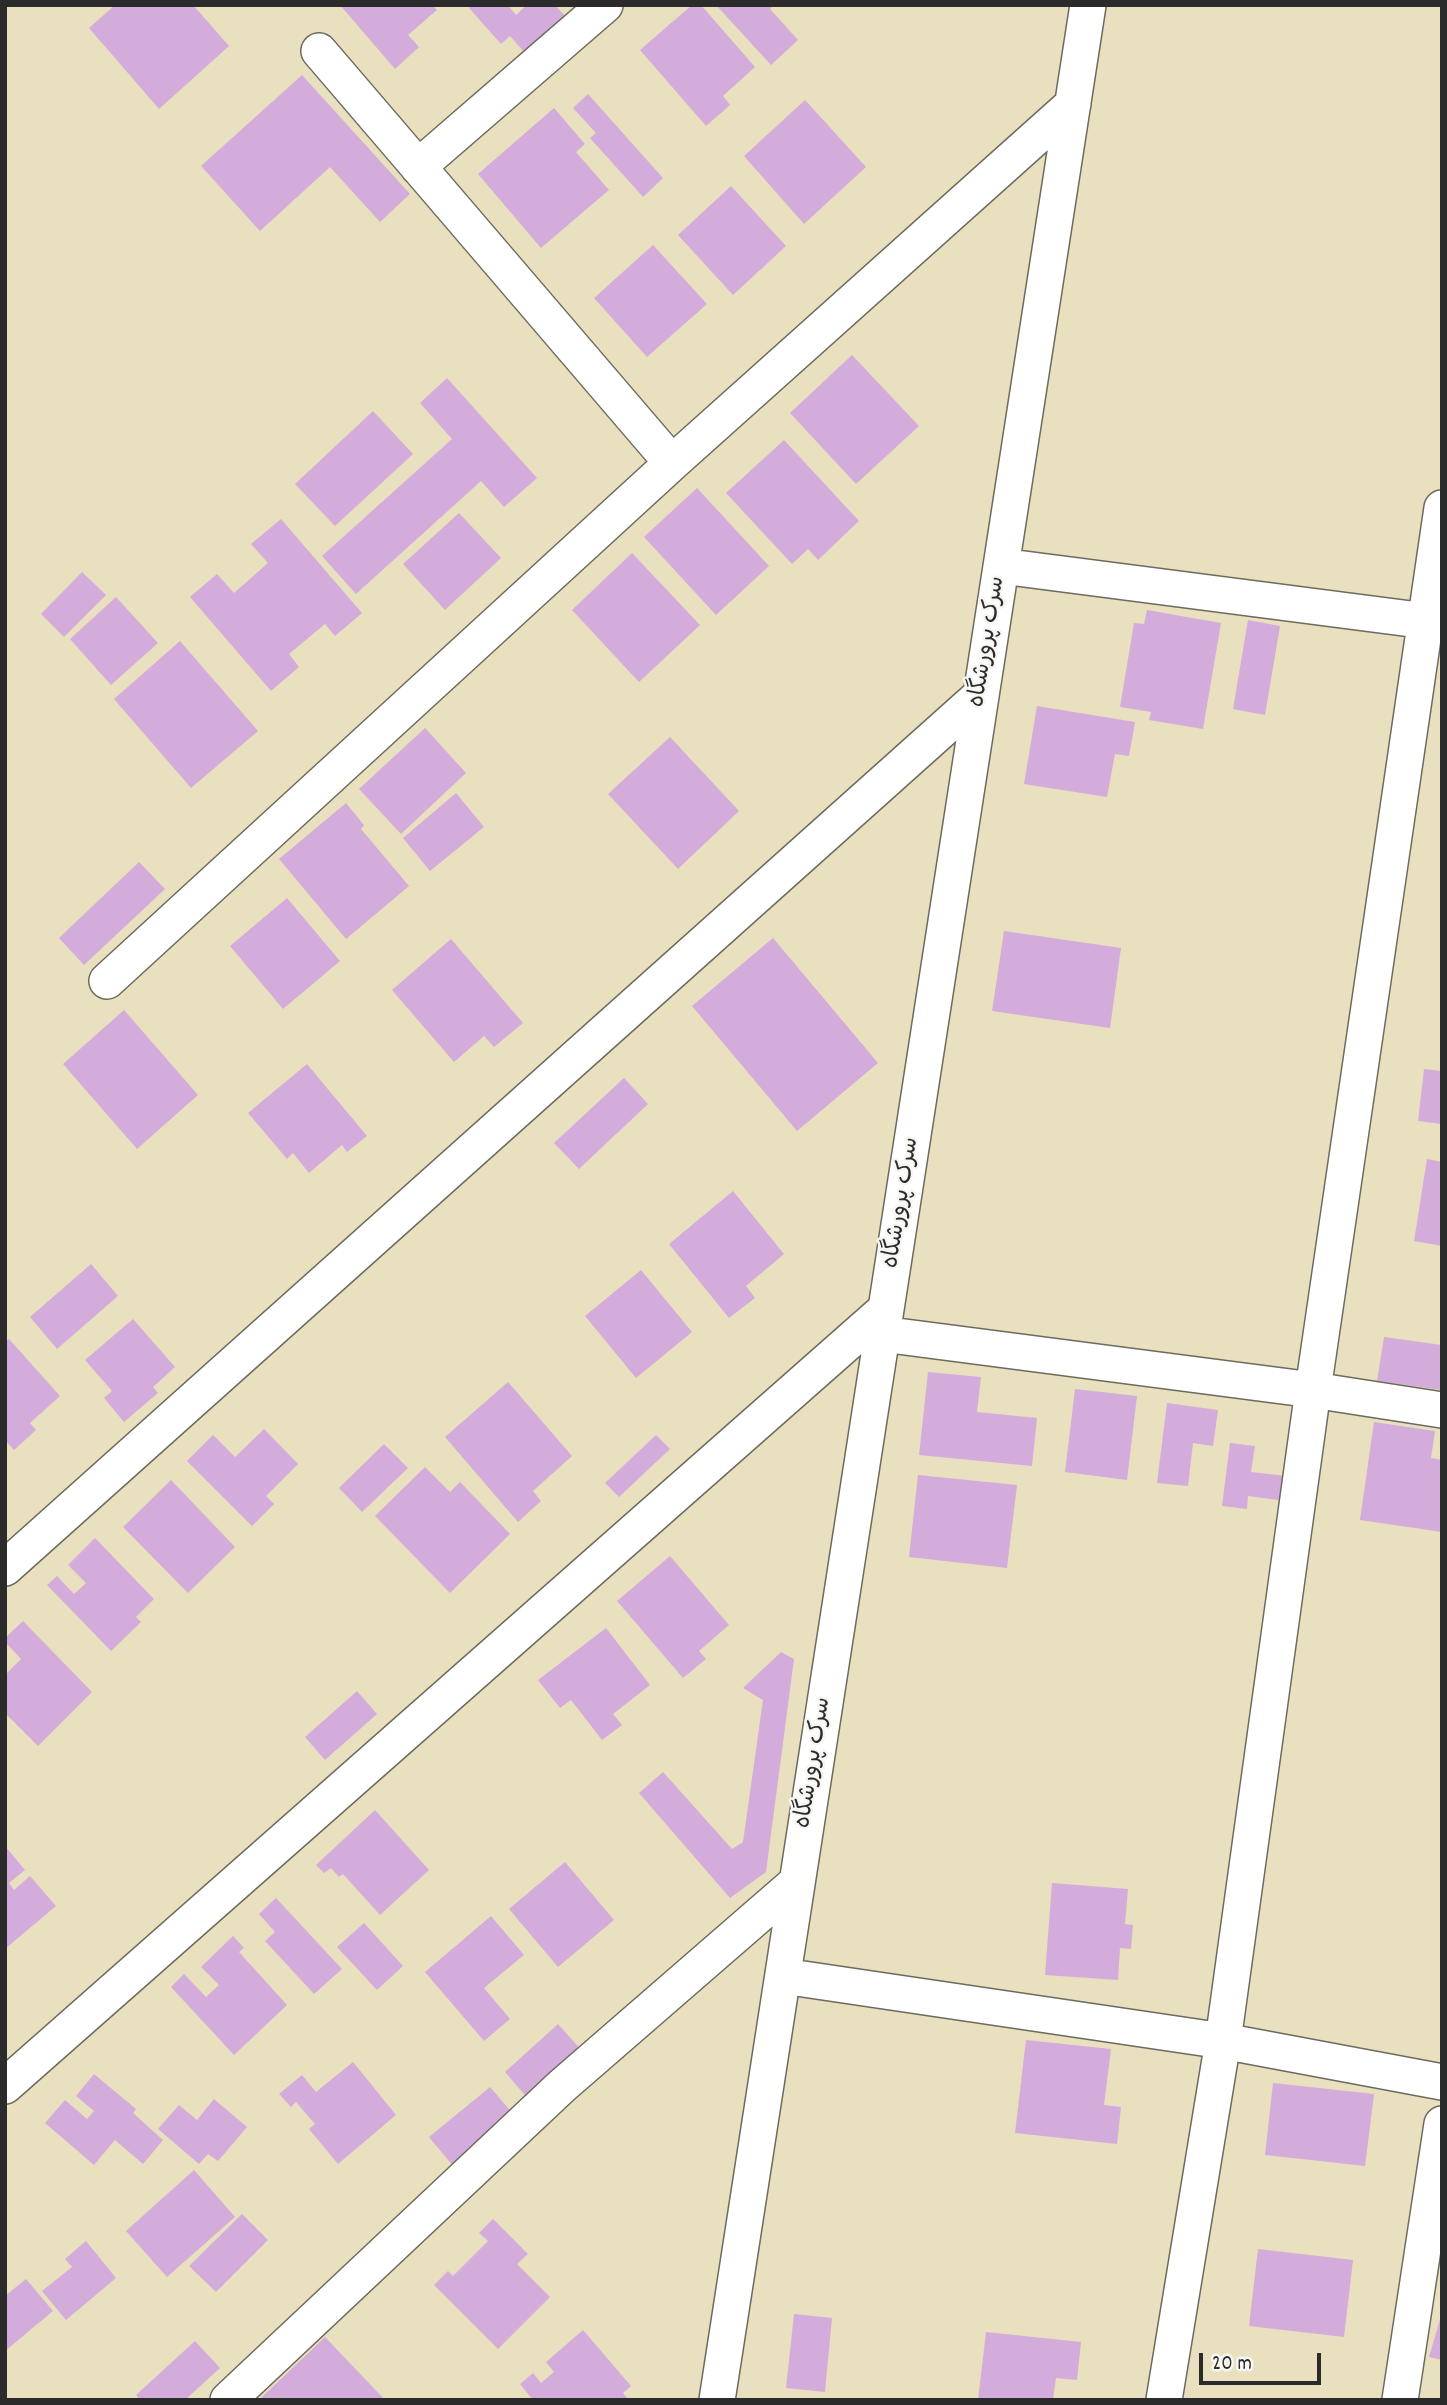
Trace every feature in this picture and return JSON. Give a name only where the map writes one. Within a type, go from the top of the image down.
[{"type":"street","points":[[418,167],[606,5]]},
{"type":"street","name":"سرک پرورشگاه","points":[[717,2400],[1088,5]]},
{"type":"street","points":[[319,51],[672,463]]},
{"type":"street","points":[[107,981],[672,463],[1073,104]]},
{"type":"street","points":[[1164,2400],[1223,2041],[1313,1390],[1434,622],[1442,508]]},
{"type":"street","points":[[1001,566],[1434,622]]},
{"type":"street","points":[[5,1568],[981,695]]},
{"type":"street","points":[[5,2086],[884,1321],[1442,1410]]},
{"type":"street","points":[[228,2400],[562,2086],[797,1882]]},
{"type":"street","points":[[783,1976],[1223,2041],[1442,2082]]},
{"type":"street","points":[[1400,2400],[1442,2124]]},
{"type":"building","points":[[115,5],[193,5],[229,46],[159,109],[89,28]]},
{"type":"building","points":[[340,5],[432,5],[437,10],[408,35],[419,47],[395,69]]},
{"type":"building","points":[[472,5],[508,5],[516,15],[527,5],[555,5],[567,18],[527,55],[510,36],[501,44],[469,8]]},
{"type":"building","points":[[692,5],[701,5],[755,67],[723,96],[730,105],[706,126],[640,50]]},
{"type":"building","points":[[716,5],[774,5],[770,9],[798,40],[771,65]]},
{"type":"building","points":[[302,75],[410,194],[380,222],[330,167],[260,231],[201,166]]},
{"type":"building","points":[[588,94],[663,178],[643,197],[590,138],[596,133],[573,108]]},
{"type":"building","points":[[805,100],[866,167],[804,224],[744,156]]},
{"type":"building","points":[[554,108],[585,144],[576,152],[609,190],[541,248],[478,174]]},
{"type":"building","points":[[731,186],[786,246],[733,295],[678,235]]},
{"type":"building","points":[[653,245],[707,304],[647,357],[594,298]]},
{"type":"building","points":[[852,355],[919,426],[856,484],[790,413]]},
{"type":"building","points":[[447,378],[537,478],[504,507],[481,481],[356,594],[322,556],[452,439],[420,403]]},
{"type":"building","points":[[373,411],[413,454],[335,526],[295,484]]},
{"type":"building","points":[[784,440],[859,521],[818,560],[808,549],[792,564],[726,493]]},
{"type":"building","points":[[697,488],[769,566],[716,615],[644,537]]},
{"type":"building","points":[[459,513],[501,558],[445,610],[403,564]]},
{"type":"building","points":[[281,519],[362,613],[335,636],[325,624],[289,654],[299,667],[271,691],[190,597],[217,574],[234,593],[268,563],[251,544]]},
{"type":"building","points":[[632,553],[700,625],[639,682],[572,610]]},
{"type":"building","points":[[82,572],[106,595],[64,637],[41,614]]},
{"type":"building","points":[[116,597],[158,643],[111,685],[70,639]]},
{"type":"building","points":[[1147,610],[1221,623],[1203,729],[1149,720],[1151,712],[1120,707],[1134,623],[1144,624]]},
{"type":"building","points":[[1248,620],[1280,626],[1265,715],[1233,709]]},
{"type":"building","points":[[180,641],[258,731],[191,788],[114,699]]},
{"type":"building","points":[[1037,706],[1135,722],[1129,756],[1115,754],[1107,797],[1024,784]]},
{"type":"building","points":[[425,728],[466,773],[401,834],[359,789]]},
{"type":"building","points":[[670,737],[739,811],[678,869],[608,794]]},
{"type":"building","points":[[456,793],[484,827],[430,871],[403,838]]},
{"type":"building","points":[[346,803],[364,825],[361,829],[409,886],[346,939],[279,859]]},
{"type":"building","points":[[139,862],[165,889],[84,965],[59,938]]},
{"type":"building","points":[[287,898],[340,961],[283,1009],[230,946]]},
{"type":"building","points":[[1004,931],[1121,948],[1110,1028],[992,1011]]},
{"type":"building","points":[[773,938],[878,1063],[797,1131],[692,1006]]},
{"type":"building","points":[[451,939],[523,1023],[494,1047],[484,1036],[454,1062],[392,990]]},
{"type":"building","points":[[124,1010],[198,1095],[137,1149],[63,1064]]},
{"type":"building","points":[[307,1064],[367,1136],[347,1152],[342,1145],[309,1173],[293,1153],[287,1159],[248,1113]]},
{"type":"building","points":[[1424,1069],[1442,1071],[1442,1124],[1418,1121]]},
{"type":"building","points":[[624,1078],[648,1104],[579,1169],[554,1143]]},
{"type":"building","points":[[1427,1159],[1442,1162],[1442,1246],[1414,1241]]},
{"type":"building","points":[[733,1191],[784,1254],[746,1286],[755,1298],[729,1318],[669,1244]]},
{"type":"building","points":[[91,1264],[118,1296],[57,1349],[30,1317]]},
{"type":"building","points":[[641,1270],[692,1332],[636,1378],[585,1316]]},
{"type":"building","points":[[133,1319],[175,1367],[153,1387],[158,1393],[124,1422],[104,1398],[112,1391],[85,1360]]},
{"type":"building","points":[[1384,1337],[1442,1345],[1442,1390],[1377,1381]]},
{"type":"building","points":[[9,1339],[60,1396],[30,1423],[36,1430],[14,1450],[5,1440],[5,1342]]},
{"type":"building","points":[[928,1372],[981,1377],[977,1412],[1037,1418],[1032,1466],[919,1455]]},
{"type":"building","points":[[508,1382],[572,1456],[533,1491],[541,1501],[518,1522],[445,1437]]},
{"type":"building","points":[[1075,1389],[1137,1396],[1127,1480],[1065,1472]]},
{"type":"building","points":[[1167,1403],[1218,1410],[1213,1446],[1193,1443],[1188,1486],[1157,1483]]},
{"type":"building","points":[[1374,1422],[1435,1431],[1431,1458],[1442,1460],[1442,1532],[1360,1520]]},
{"type":"building","points":[[264,1429],[298,1464],[266,1496],[274,1504],[252,1526],[187,1461],[213,1435],[235,1457]]},
{"type":"building","points":[[656,1435],[670,1449],[619,1497],[605,1483]]},
{"type":"building","points":[[1230,1443],[1255,1446],[1251,1472],[1296,1477],[1293,1502],[1248,1496],[1247,1509],[1222,1506]]},
{"type":"building","points":[[384,1444],[408,1468],[362,1512],[339,1488]]},
{"type":"building","points":[[425,1467],[450,1492],[460,1482],[510,1534],[450,1593],[375,1516]]},
{"type":"building","points":[[918,1475],[1017,1485],[1007,1568],[909,1557]]},
{"type":"building","points":[[171,1480],[235,1547],[188,1593],[123,1527]]},
{"type":"building","points":[[95,1538],[154,1599],[136,1617],[141,1622],[111,1651],[47,1585],[57,1576],[74,1594],[86,1583],[68,1565]]},
{"type":"building","points":[[670,1556],[729,1625],[699,1651],[706,1659],[683,1678],[617,1601]]},
{"type":"building","points":[[23,1621],[92,1692],[38,1746],[5,1713],[5,1675],[21,1659],[5,1642],[5,1638]]},
{"type":"building","points":[[606,1628],[650,1685],[613,1714],[622,1725],[602,1740],[571,1700],[560,1708],[538,1680]]},
{"type":"building","points":[[781,1652],[794,1659],[766,1872],[730,1898],[639,1793],[663,1772],[732,1849],[743,1842],[763,1700],[743,1688]]},
{"type":"building","points":[[357,1691],[377,1714],[325,1760],[305,1737]]},
{"type":"building","points":[[375,1810],[429,1870],[380,1915],[343,1874],[339,1877],[331,1868],[324,1873],[316,1865]]},
{"type":"building","points":[[5,1846],[25,1870],[9,1883],[14,1890],[30,1876],[56,1906],[5,1949]]},
{"type":"building","points":[[565,1862],[614,1920],[558,1967],[509,1909]]},
{"type":"building","points":[[1052,1883],[1128,1889],[1125,1924],[1133,1925],[1131,1949],[1120,1948],[1118,1980],[1045,1975]]},
{"type":"building","points":[[276,1898],[342,1969],[314,1994],[265,1941],[275,1932],[259,1914]]},
{"type":"building","points":[[491,1916],[524,1955],[484,1988],[510,2019],[484,2041],[425,1972]]},
{"type":"building","points":[[364,1923],[403,1966],[377,1990],[337,1947]]},
{"type":"building","points":[[233,1936],[244,1948],[239,1952],[287,2005],[234,2055],[171,1987],[184,1974],[206,1997],[219,1985],[201,1967]]},
{"type":"building","points":[[558,2024],[583,2052],[530,2101],[505,2072]]},
{"type":"building","points":[[1026,2040],[1111,2049],[1104,2105],[1121,2107],[1117,2144],[1015,2133]]},
{"type":"building","points":[[353,2062],[396,2115],[338,2164],[309,2129],[315,2124],[296,2102],[291,2107],[279,2094],[302,2075],[316,2092]]},
{"type":"building","points":[[94,2074],[136,2109],[133,2113],[163,2140],[143,2164],[115,2140],[94,2165],[45,2123],[65,2100],[87,2119],[94,2111],[76,2096]]},
{"type":"building","points":[[1273,2083],[1374,2094],[1365,2166],[1265,2155]]},
{"type":"building","points":[[490,2087],[514,2115],[453,2166],[429,2137]]},
{"type":"building","points":[[214,2099],[247,2127],[218,2161],[208,2154],[199,2164],[158,2129],[179,2105],[197,2120]]},
{"type":"building","points":[[194,2170],[235,2217],[167,2277],[126,2231]]},
{"type":"building","points":[[242,2214],[268,2240],[216,2292],[189,2266]]},
{"type":"building","points":[[493,2219],[528,2254],[517,2264],[550,2297],[498,2349],[434,2285],[448,2271],[453,2276],[488,2241],[479,2233]]},
{"type":"building","points":[[86,2241],[116,2278],[66,2320],[42,2291],[72,2267],[65,2259]]},
{"type":"building","points":[[1258,2249],[1353,2260],[1344,2337],[1249,2326]]},
{"type":"building","points":[[26,2279],[53,2311],[5,2351],[5,2296]]},
{"type":"building","points":[[794,2314],[832,2318],[825,2392],[786,2388]]},
{"type":"building","points":[[1442,2317],[1442,2360],[1429,2357]]},
{"type":"building","points":[[583,2330],[631,2386],[623,2393],[629,2400],[533,2400],[520,2384],[533,2373],[541,2383],[554,2372],[546,2362]]},
{"type":"building","points":[[986,2332],[1081,2342],[1077,2380],[1056,2378],[1053,2400],[978,2400]]},
{"type":"building","points":[[325,2337],[385,2400],[262,2400],[261,2398]]},
{"type":"building","points":[[195,2341],[220,2368],[185,2400],[140,2400],[136,2395]]}]
